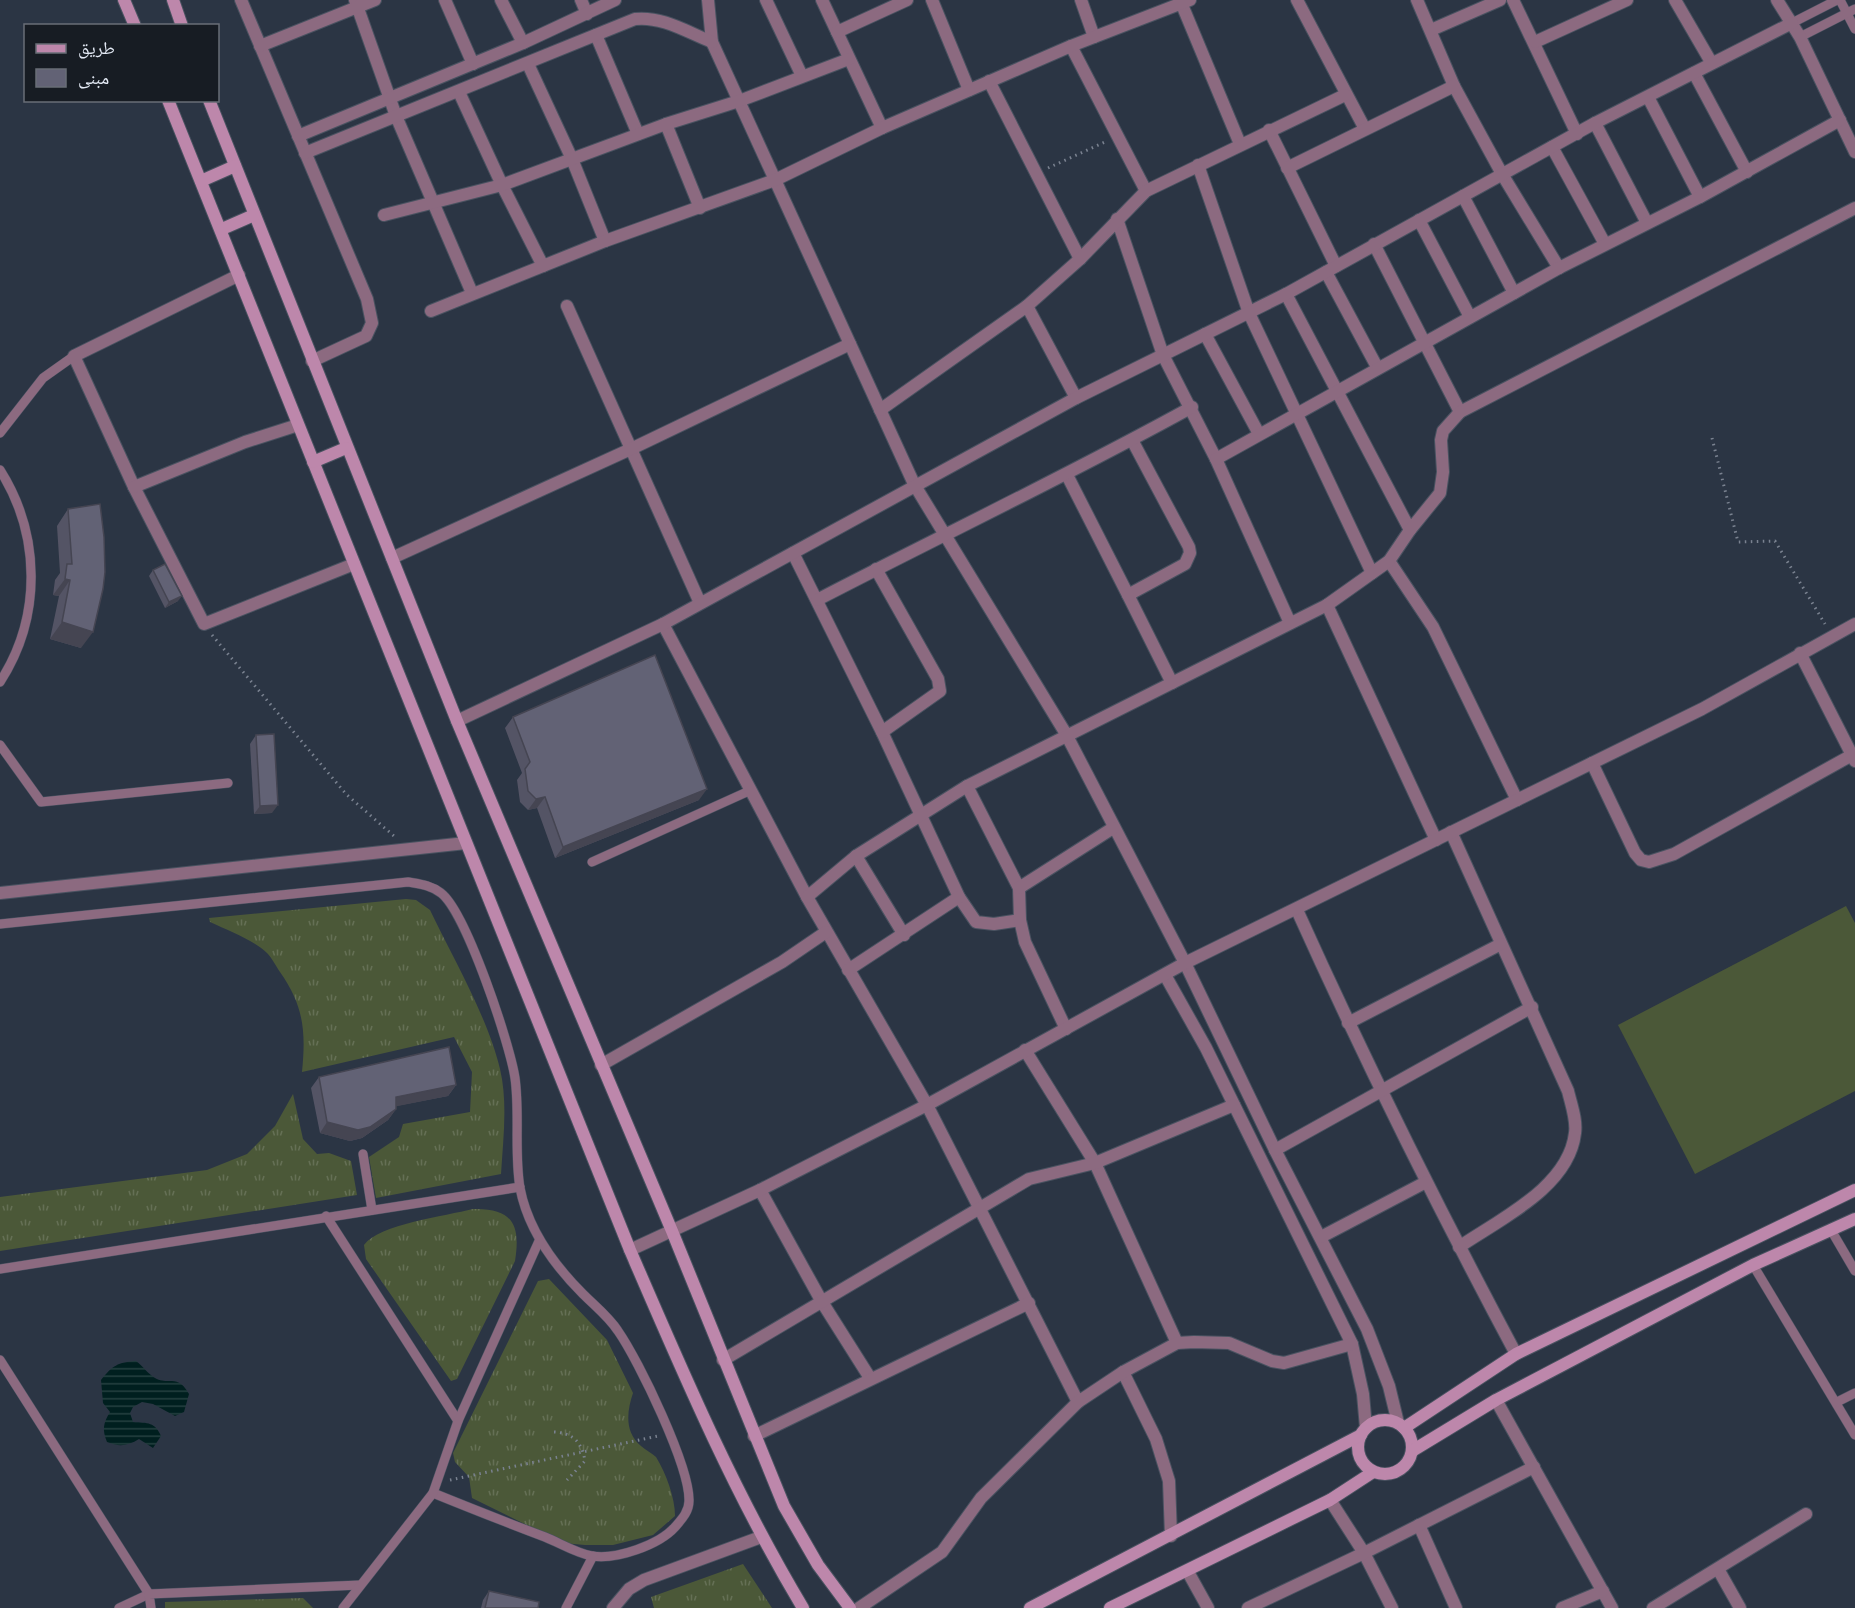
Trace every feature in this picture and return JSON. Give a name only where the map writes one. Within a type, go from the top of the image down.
[{"type":"main road","points":[[124,0],[134,24]]},
{"type":"main road","points":[[173,0],[181,24]]},
{"type":"main road","points":[[169,102],[222,229],[313,462],[630,1250],[696,1402],[761,1537],[803,1608]]},
{"type":"main road","points":[[210,102],[346,448],[457,721],[672,1231],[754,1436],[784,1506],[818,1565],[850,1608]]},
{"type":"main road","points":[[201,181],[235,166]]},
{"type":"main road","points":[[222,229],[254,215]]},
{"type":"main road","points":[[313,462],[346,448]]},
{"type":"main road","points":[[1401,1425],[1515,1354],[1855,1190]]},
{"type":"main road","points":[[1412,1451],[1496,1400],[1753,1265],[1855,1219]]},
{"type":"main road","points":[[1030,1608],[1171,1536],[1381,1420],[1401,1425],[1410,1435],[1412,1451],[1410,1460],[1398,1471],[1390,1474],[1373,1472],[1361,1460],[1359,1443],[1364,1431]]},
{"type":"main road","points":[[1110,1608],[1188,1572],[1330,1500],[1373,1472]]},
{"type":"street","points":[[241,0],[367,299],[372,323],[366,336],[312,361]]},
{"type":"street","points":[[260,46],[356,4],[375,0]]},
{"type":"street","points":[[446,0],[473,64]]},
{"type":"street","points":[[501,0],[524,44]]},
{"type":"street","points":[[581,0],[587,14]]},
{"type":"street","points":[[298,136],[524,44],[615,0]]},
{"type":"street","points":[[708,0],[712,42],[914,484],[1066,734],[1185,963],[1275,1150],[1367,1329],[1401,1425]]},
{"type":"street","points":[[766,0],[802,76]]},
{"type":"street","points":[[822,0],[882,128]]},
{"type":"street","points":[[837,32],[906,0]]},
{"type":"street","points":[[932,0],[969,90]]},
{"type":"street","points":[[1081,0],[1094,37]]},
{"type":"street","points":[[1297,0],[1345,95],[1365,129]]},
{"type":"street","points":[[1417,0],[1454,86],[1502,174],[1559,268]]},
{"type":"street","points":[[1431,30],[1500,0]]},
{"type":"street","points":[[1513,0],[1577,134]]},
{"type":"street","points":[[1675,0],[1711,62]]},
{"type":"street","points":[[1777,0],[1800,37],[1855,152]]},
{"type":"street","points":[[431,311],[605,241],[775,180],[882,128],[989,81],[1184,1],[1240,144]]},
{"type":"street","points":[[1535,42],[1619,2]]},
{"type":"street","points":[[356,4],[396,116],[435,202],[472,293]]},
{"type":"street","points":[[305,153],[635,19],[649,18],[712,42]]},
{"type":"street","points":[[457,721],[663,624],[914,484],[1076,398],[1286,294],[1595,123],[1694,73],[1711,62],[1792,23]]},
{"type":"street","points":[[596,35],[638,134]]},
{"type":"street","points":[[1071,46],[1146,191]]},
{"type":"street","points":[[490,57],[499,76]]},
{"type":"street","points":[[384,215],[502,185],[666,124],[739,101],[849,59]]},
{"type":"street","points":[[528,64],[572,159],[605,241]]},
{"type":"street","points":[[1694,73],[1747,172]]},
{"type":"street","points":[[989,81],[1080,258]]},
{"type":"street","points":[[1287,168],[1454,86]]},
{"type":"street","points":[[459,92],[543,266]]},
{"type":"street","points":[[880,410],[1027,306],[1080,258],[1146,191],[1345,95]]},
{"type":"street","points":[[1648,96],[1700,197]]},
{"type":"street","points":[[1216,459],[1335,390],[1559,268],[1700,197],[1840,120]]},
{"type":"street","points":[[1595,123],[1647,223]]},
{"type":"street","points":[[666,124],[700,208]]},
{"type":"street","points":[[1269,130],[1377,368]]},
{"type":"street","points":[[1552,147],[1605,244]]},
{"type":"street","points":[[1198,165],[1249,313],[1294,413],[1372,573]]},
{"type":"street","points":[[1463,196],[1514,293]]},
{"type":"street","points":[[807,897],[856,856],[967,786],[1327,604],[1389,561],[1440,493],[1443,472],[1441,440],[1449,422],[1460,412],[1855,208]]},
{"type":"street","points":[[1117,219],[1163,355],[1192,407],[1290,623]]},
{"type":"street","points":[[1419,220],[1470,317]]},
{"type":"street","points":[[1374,244],[1460,412]]},
{"type":"street","points":[[239,275],[74,356],[134,487],[204,624],[354,564]]},
{"type":"street","points":[[1286,294],[1410,530]]},
{"type":"street","points":[[567,306],[633,448],[700,603]]},
{"type":"street","points":[[1027,306],[1076,398]]},
{"type":"street","points":[[1205,334],[1259,434]]},
{"type":"street","points":[[392,558],[633,448],[850,344]]},
{"type":"street","points":[[817,600],[943,534],[1067,475],[1192,407]]},
{"type":"street","points":[[134,487],[245,442],[298,424]]},
{"type":"street","points":[[1128,595],[1185,564],[1190,553],[1187,540],[1132,440]]},
{"type":"street","points":[[1067,475],[1172,683]]},
{"type":"street","points":[[793,553],[882,732],[958,897],[976,922],[994,924],[1020,920]]},
{"type":"street","points":[[1389,561],[1433,627],[1516,800]]},
{"type":"street","points":[[876,569],[938,679],[940,691],[882,732]]},
{"type":"street","points":[[1327,604],[1436,840]]},
{"type":"street","points":[[663,624],[749,791],[826,932],[927,1105],[1078,1402]]},
{"type":"street","points":[[630,1250],[760,1190],[927,1105],[1185,963],[1297,910],[1702,709],[1855,624]]},
{"type":"street","points":[[1592,763],[1635,853],[1641,860],[1649,862],[1674,854],[1709,837],[1852,750],[1800,653]]},
{"type":"street","points":[[967,786],[1019,888],[1020,920],[1025,942],[1066,1029]]},
{"type":"street","points":[[1019,888],[1113,828]]},
{"type":"street","points":[[1451,832],[1568,1091],[1576,1132],[1563,1167],[1549,1185],[1459,1247]]},
{"type":"street","points":[[0,893],[466,843]]},
{"type":"street","points":[[856,856],[904,935]]},
{"type":"street","points":[[848,970],[904,935],[958,897]]},
{"type":"street","points":[[1297,910],[1381,1092],[1515,1354]]},
{"type":"street","points":[[601,1065],[782,962],[826,932]]},
{"type":"street","points":[[1348,1023],[1501,944]]},
{"type":"street","points":[[1165,975],[1234,1105],[1352,1344],[1364,1394],[1364,1431]]},
{"type":"street","points":[[1275,1150],[1532,1007]]},
{"type":"street","points":[[1025,1050],[1095,1163],[1177,1343]]},
{"type":"street","points":[[723,1360],[1029,1179],[1095,1163],[1234,1105]]},
{"type":"street","points":[[1321,1237],[1426,1182]]},
{"type":"street","points":[[760,1190],[822,1302],[870,1378]]},
{"type":"street","points":[[754,1436],[1029,1303]]},
{"type":"street","points":[[859,1608],[942,1552],[981,1498],[1078,1402],[1123,1372],[1177,1343],[1230,1343],[1272,1361],[1284,1363],[1352,1344]]},
{"type":"street","points":[[1123,1372],[1156,1439],[1169,1481],[1171,1536]]},
{"type":"street","points":[[1496,1400],[1612,1608]]},
{"type":"street","points":[[1248,1608],[1364,1554],[1534,1467]]},
{"type":"street","points":[[1330,1500],[1364,1554],[1392,1608]]},
{"type":"street","points":[[1653,1608],[1806,1514]]},
{"type":"street","points":[[1419,1525],[1456,1608]]},
{"type":"street","points":[[613,1608],[629,1589],[644,1580],[761,1537]]},
{"type":"street","points":[[1718,1569],[1740,1608]]},
{"type":"street","points":[[1188,1572],[1208,1608]]},
{"type":"street","points":[[1562,1608],[1603,1591]]},
{"type":"lane","points":[[1792,23],[1839,0],[1851,11],[1855,29]]},
{"type":"lane","points":[[1800,37],[1851,11]]},
{"type":"lane","points":[[0,433],[43,378],[74,356]]},
{"type":"lane","points":[[0,470],[15,497],[25,523],[31,558],[29,614],[25,630],[12,663],[0,682]]},
{"type":"lane","points":[[0,745],[41,802],[228,783]]},
{"type":"lane","points":[[592,862],[749,791]]},
{"type":"lane","points":[[0,924],[373,884],[408,882],[429,886],[443,894],[465,930],[511,1052],[516,1080],[520,1187],[539,1241],[565,1275],[616,1327],[628,1346],[669,1433],[687,1483],[689,1504],[684,1517],[668,1535],[657,1542],[638,1550],[593,1556],[433,1493]]},
{"type":"lane","points":[[363,1154],[372,1210]]},
{"type":"lane","points":[[0,1269],[520,1187]]},
{"type":"lane","points":[[326,1216],[458,1422]]},
{"type":"lane","points":[[1832,1230],[1855,1271]]},
{"type":"lane","points":[[343,1608],[433,1493],[458,1422],[539,1241]]},
{"type":"lane","points":[[1753,1265],[1837,1402],[1855,1436]]},
{"type":"lane","points":[[0,1360],[149,1594],[151,1608]]},
{"type":"lane","points":[[1837,1402],[1855,1393]]},
{"type":"lane","points":[[566,1608],[593,1556]]},
{"type":"lane","points":[[119,1608],[149,1594],[360,1585]]},
{"type":"path","points":[[1038,174],[1117,136]]},
{"type":"path","points":[[1712,438],[1738,543],[1775,541],[1832,636]]},
{"type":"path","points":[[204,624],[346,794],[410,850]]},
{"type":"path","points":[[554,1432],[569,1434],[576,1439],[584,1451],[585,1461],[567,1480]]},
{"type":"path","points":[[436,1483],[669,1433]]},
{"type":"green space","points":[[406,899],[416,900],[430,910],[479,1009],[494,1049],[504,1095],[501,1174],[376,1198],[369,1157],[399,1137],[403,1124],[470,1112],[472,1072],[454,1037],[302,1072],[304,1044],[302,1020],[288,984],[267,953],[247,939],[210,922],[209,918]]},
{"type":"green space","points":[[1846,906],[1855,923],[1855,1091],[1695,1174],[1618,1025]]},
{"type":"green space","points":[[293,1094],[303,1139],[317,1154],[329,1153],[351,1161],[357,1195],[0,1251],[0,1197],[207,1170],[247,1154],[275,1126]]},
{"type":"green space","points":[[473,1209],[486,1209],[505,1215],[515,1228],[517,1248],[515,1261],[457,1379],[451,1381],[366,1259],[364,1245],[372,1238],[398,1226]]},
{"type":"green space","points":[[549,1279],[607,1340],[633,1393],[628,1414],[629,1428],[641,1446],[656,1457],[660,1463],[675,1509],[675,1516],[653,1535],[613,1545],[563,1543],[472,1498],[469,1477],[455,1462],[453,1453],[538,1281]]},
{"type":"green space","points":[[743,1564],[772,1608],[654,1608],[651,1597]]},
{"type":"green space","points":[[303,1598],[313,1608],[165,1608],[165,1602]]},
{"type":"shaded area","points":[[136,1361],[155,1378],[177,1382],[189,1394],[184,1412],[175,1416],[153,1404],[142,1402],[133,1407],[130,1413],[133,1422],[150,1424],[161,1436],[153,1448],[139,1439],[123,1445],[111,1444],[107,1442],[104,1434],[105,1423],[110,1412],[103,1403],[101,1380],[116,1366],[124,1362]]},
{"type":"building","points":[[100,504],[105,572],[93,632],[62,622],[70,580],[65,579],[67,564],[72,564],[68,509]]},
{"type":"building","points":[[165,564],[182,596],[169,602],[153,570]]},
{"type":"building","points":[[655,655],[707,789],[563,847],[545,797],[536,799],[528,791],[525,769],[530,762],[513,717]]},
{"type":"building","points":[[274,734],[278,805],[260,806],[256,735]]},
{"type":"building","points":[[449,1047],[456,1085],[396,1097],[396,1109],[370,1127],[358,1130],[327,1122],[319,1077]]},
{"type":"building","points":[[489,1591],[539,1602],[538,1608],[485,1608]]}]
